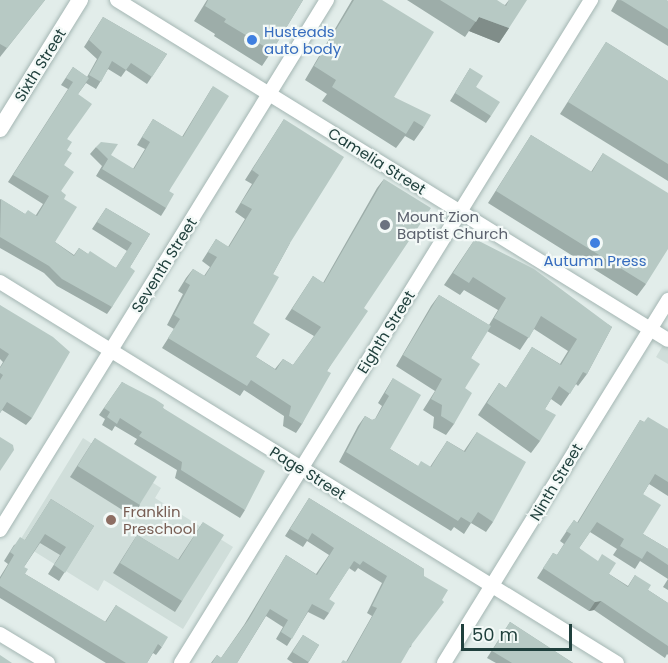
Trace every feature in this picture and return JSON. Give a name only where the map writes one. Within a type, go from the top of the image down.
[{"type":"street","name":"Sixth Street","points":[[0,129],[80,0]]},
{"type":"street","name":"Camelia Street","points":[[117,0],[668,340]]},
{"type":"street","name":"Seventh Street","points":[[0,530],[327,0]]},
{"type":"street","name":"Eighth Street","points":[[181,663],[591,0]]},
{"type":"street","name":"Page Street","points":[[0,282],[616,663]]},
{"type":"street","name":"Ninth Street","points":[[444,663],[668,300]]},
{"type":"street","points":[[0,634],[48,663]]},
{"type":"shaded area","points":[[668,337],[668,364],[656,357]]},
{"type":"shaded area","name":"Franklin Preschool","points":[[83,438],[161,488],[155,498],[233,547],[183,629],[104,580],[98,591],[19,542]]},
{"type":"building","points":[[0,0],[45,0],[7,48],[0,44]]},
{"type":"building","points":[[208,0],[303,0],[272,51],[224,22],[226,19],[205,6]]},
{"type":"building","points":[[354,0],[382,0],[434,32],[394,97],[431,115],[424,127],[414,121],[406,134],[332,87],[336,80],[314,66]]},
{"type":"building","points":[[440,0],[497,0],[506,6],[509,0],[527,0],[509,28],[479,17],[476,22]]},
{"type":"building","points":[[621,0],[667,0],[668,29]]},
{"type":"building","points":[[103,17],[167,54],[152,77],[131,63],[126,70],[112,61],[101,82],[89,75],[102,52],[89,40]]},
{"type":"building","points":[[606,42],[668,81],[668,164],[568,102]]},
{"type":"building","points":[[73,67],[89,78],[78,94],[92,104],[67,139],[72,142],[67,150],[72,153],[64,165],[74,172],[61,191],[66,195],[64,199],[77,207],[55,242],[74,256],[79,248],[88,254],[90,251],[116,268],[132,243],[97,222],[106,208],[150,234],[130,267],[135,271],[112,307],[62,279],[49,266],[0,237],[1,199],[25,214],[28,210],[37,216],[49,196],[13,175],[73,82],[66,78]]},
{"type":"building","points":[[470,68],[483,76],[476,87],[500,102],[491,116],[455,93]]},
{"type":"building","points":[[213,86],[229,96],[169,191],[174,194],[166,208],[102,169],[108,159],[96,147],[101,142],[118,144],[111,155],[134,169],[150,142],[142,137],[153,119],[183,137]]},
{"type":"building","points":[[284,119],[344,157],[273,274],[279,277],[253,323],[270,334],[256,357],[276,370],[283,359],[293,365],[321,327],[292,309],[313,276],[324,283],[384,179],[431,208],[364,308],[368,311],[327,371],[331,373],[302,424],[289,416],[291,406],[251,380],[247,386],[168,338],[180,319],[174,315],[190,285],[185,282],[193,269],[205,276],[217,257],[208,252],[216,239],[229,247],[252,209],[241,203],[259,175],[252,170]]},
{"type":"building","points":[[531,135],[592,172],[603,153],[668,193],[668,249],[646,284],[496,191]]},
{"type":"building","points":[[475,239],[534,269],[612,327],[587,374],[583,372],[570,394],[559,386],[545,409],[556,415],[540,441],[487,403],[499,383],[506,388],[532,347],[561,365],[577,339],[541,316],[529,338],[494,318],[506,298],[473,277],[469,283],[453,273]]},
{"type":"building","points":[[439,295],[491,326],[471,358],[480,364],[465,388],[472,393],[454,424],[441,416],[442,405],[431,399],[442,379],[403,355]]},
{"type":"building","points":[[0,305],[53,337],[70,352],[32,418],[7,402],[0,413],[0,380],[3,375],[0,373],[0,368],[9,354],[0,348]]},
{"type":"building","points":[[393,378],[421,395],[390,449],[418,466],[421,461],[431,467],[447,441],[465,452],[477,432],[526,462],[493,522],[478,512],[471,523],[461,517],[458,521],[346,452],[365,416],[372,420],[376,418],[389,396],[385,393]]},
{"type":"building","points":[[122,382],[155,399],[164,405],[163,408],[265,471],[245,510],[181,470],[182,462],[139,436],[142,432],[120,418],[117,424],[107,417],[110,412],[104,408]]},
{"type":"building","points":[[648,417],[668,429],[668,482],[655,474],[643,494],[661,505],[643,534],[668,549],[668,565],[647,551],[642,559],[620,546],[624,539],[597,522],[579,548],[598,561],[602,554],[616,563],[609,574],[628,587],[635,575],[651,585],[648,590],[668,603],[668,646],[601,601],[595,602],[543,568],[553,553],[557,555],[571,534],[566,531],[574,520],[578,523],[640,420],[644,422]]},
{"type":"building","points":[[0,437],[13,445],[14,450],[0,471]]},
{"type":"building","points":[[95,438],[157,477],[139,505],[78,466]]},
{"type":"building","points":[[309,498],[424,569],[424,576],[448,590],[442,600],[444,602],[412,644],[401,663],[341,663],[343,660],[347,662],[377,608],[372,606],[387,576],[363,561],[360,565],[354,561],[329,599],[335,603],[329,613],[312,604],[292,639],[281,632],[288,620],[270,609],[237,663],[212,663],[217,655],[221,658],[249,619],[286,555],[317,575],[334,548],[312,533],[308,540],[290,529]]},
{"type":"building","points":[[51,499],[94,526],[65,573],[54,565],[66,547],[45,534],[24,567],[28,569],[25,574],[106,622],[116,605],[168,637],[162,647],[158,644],[147,663],[126,663],[0,586],[0,579],[14,555],[10,552],[20,537],[25,540]]},
{"type":"building","points":[[203,522],[224,535],[182,601],[120,563],[137,535],[179,560]]},
{"type":"building","points":[[510,622],[573,663],[512,663],[492,651]]},
{"type":"building","points":[[303,635],[319,645],[309,662],[292,652]]},
{"type":"building","points":[[0,655],[12,663],[0,663]]},
{"type":"place","name":"Husteads auto body","points":[[252,40]]},
{"type":"place","name":"Mount Zion Baptist Church","points":[[385,225]]},
{"type":"place","name":"Autumn Press","points":[[595,243]]},
{"type":"place","name":"Franklin Preschool","points":[[111,520]]}]
